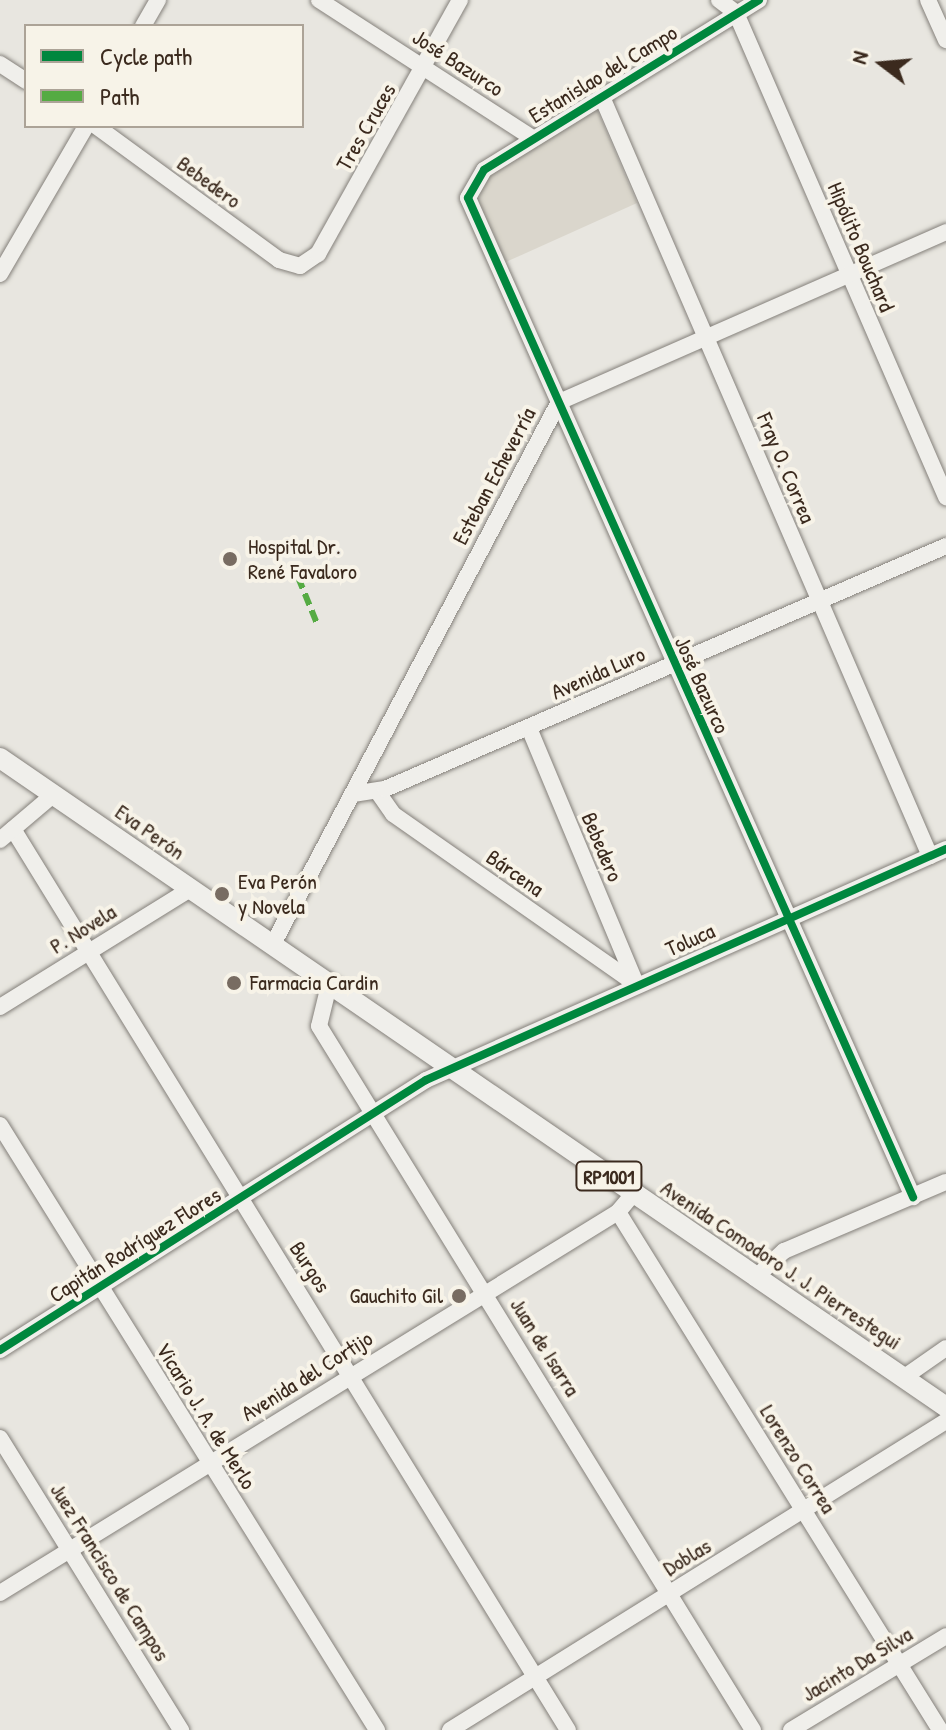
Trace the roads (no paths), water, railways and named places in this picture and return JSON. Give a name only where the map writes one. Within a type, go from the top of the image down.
[{"type":"main road","name":"Eva Perón","points":[[0,758],[272,946]]},
{"type":"main road","name":"Avenida Comodoro J. J. Pierrestegui","points":[[272,946],[946,1407]]},
{"type":"street","points":[[144,24],[158,0]]},
{"type":"street","name":"José Bazurco","points":[[319,0],[532,138]]},
{"type":"street","name":"Tres Cruces","points":[[300,266],[318,254],[426,67],[460,0]]},
{"type":"street","points":[[719,0],[736,13]]},
{"type":"street","name":"Estanislao del Campo","points":[[470,186],[532,138],[759,0]]},
{"type":"street","points":[[928,0],[946,40]]},
{"type":"street","name":"Hipólito Bouchard","points":[[736,13],[946,497]]},
{"type":"street","points":[[0,64],[24,80]]},
{"type":"street","name":"Fray O. Correa","points":[[602,97],[818,599],[938,853]]},
{"type":"street","points":[[0,274],[85,128]]},
{"type":"street","name":"Bebedero","points":[[99,128],[279,260],[300,266]]},
{"type":"street","name":"José Bazurco","points":[[470,186],[468,198],[913,1197]]},
{"type":"street","name":"Esteban Echeverría","points":[[272,946],[559,402],[851,277],[946,232]]},
{"type":"street","name":"Avenida Luro","points":[[353,794],[377,791],[529,728],[818,599],[946,546]]},
{"type":"street","name":"Bebedero","points":[[529,728],[636,984]]},
{"type":"street","name":"Bárcena","points":[[377,791],[393,814],[636,984]]},
{"type":"street","points":[[7,834],[54,794]]},
{"type":"street","name":"Burgos","points":[[7,834],[88,952],[241,1200],[352,1372],[568,1730]]},
{"type":"street","name":"Toluca","points":[[450,1067],[786,917],[938,853]]},
{"type":"street","name":"P. Novela","points":[[0,1007],[190,889]]},
{"type":"street","name":"Juan de Isarra","points":[[329,985],[319,1026],[672,1592],[753,1730]]},
{"type":"street","name":"Capitán Rodríguez Flores","points":[[0,1350],[450,1067]]},
{"type":"street","name":"Vicario J. A. de Merlo","points":[[0,1125],[377,1730]]},
{"type":"street","points":[[755,1278],[784,1251],[946,1182]]},
{"type":"street","name":"Avenida del Cortijo","points":[[0,1593],[352,1372],[618,1212],[634,1193]]},
{"type":"street","name":"Lorenzo Correa","points":[[618,1212],[940,1730]]},
{"type":"street","points":[[903,1378],[946,1348]]},
{"type":"street","name":"Doblas","points":[[450,1730],[946,1421]]},
{"type":"street","name":"Juez Francisco de Campos","points":[[0,1438],[181,1730]]},
{"type":"street","name":"Jacinto Da Silva","points":[[791,1730],[946,1636]]},
{"type":"place","name":"Hospital Dr. René Favaloro","points":[[230,559]]},
{"type":"place","name":"Eva Perón y Novela","points":[[222,894]]},
{"type":"place","name":"Farmacia Cardin","points":[[234,983]]},
{"type":"place","name":"Gauchito Gil","points":[[459,1296]]}]
